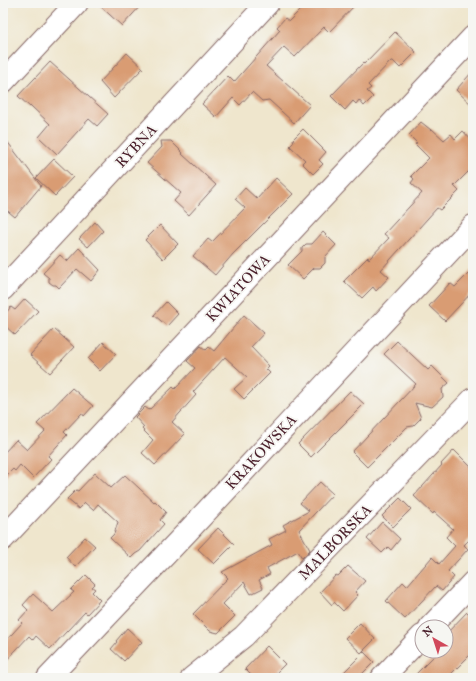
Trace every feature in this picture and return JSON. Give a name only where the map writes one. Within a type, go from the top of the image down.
[{"type":"street","points":[[3,82],[78,3]]},
{"type":"street","name":"RYBNA","points":[[3,289],[268,3]]},
{"type":"street","name":"KWIATOWA","points":[[3,538],[473,37]]},
{"type":"street","name":"KRAKOWSKA","points":[[48,678],[473,226]]},
{"type":"street","name":"MALBORSKA","points":[[192,678],[244,636],[473,399]]},
{"type":"street","points":[[438,619],[473,582]]},
{"type":"street","points":[[382,678],[414,644]]},
{"type":"building","points":[[97,3],[143,3],[122,26]]},
{"type":"building","points":[[307,3],[357,3],[329,32],[324,27],[295,57],[284,47],[266,66],[310,105],[294,123],[269,100],[262,101],[252,92],[240,105],[233,98],[216,117],[202,104],[228,76],[234,82],[280,30],[277,27],[285,18],[289,21]]},
{"type":"building","points":[[395,32],[416,52],[400,68],[393,61],[391,61],[368,85],[371,88],[367,91],[373,97],[364,106],[359,100],[356,104],[353,101],[345,110],[331,96]]},
{"type":"building","points":[[127,53],[143,68],[114,98],[100,82]]},
{"type":"building","points":[[50,62],[108,114],[97,126],[89,119],[57,154],[39,137],[50,124],[18,96]]},
{"type":"building","points":[[473,71],[473,106],[456,90]]},
{"type":"building","points":[[421,122],[431,130],[432,129],[444,140],[451,134],[455,139],[463,131],[473,142],[473,167],[454,186],[459,191],[440,210],[437,208],[381,270],[389,277],[376,291],[373,287],[362,298],[344,281],[368,257],[369,259],[389,238],[384,234],[422,193],[411,183],[414,179],[411,176],[429,158],[415,144],[417,143],[409,135]]},
{"type":"building","points":[[303,129],[326,152],[319,160],[323,164],[313,174],[302,163],[305,160],[290,146],[294,142],[293,139]]},
{"type":"building","points":[[3,136],[41,186],[15,217],[3,207]]},
{"type":"building","points":[[161,141],[171,141],[183,153],[182,154],[216,185],[189,215],[174,201],[181,193],[147,163],[162,147]]},
{"type":"building","points":[[54,159],[73,177],[55,196],[36,178]]},
{"type":"building","points":[[276,178],[293,194],[233,254],[215,275],[193,256],[208,239],[212,242],[245,208],[235,199],[245,188],[257,199]]},
{"type":"building","points":[[95,222],[103,231],[88,247],[79,239]]},
{"type":"building","points":[[160,225],[178,244],[163,259],[145,240]]},
{"type":"building","points":[[323,232],[336,245],[325,257],[325,263],[320,268],[314,268],[303,279],[288,265],[302,251],[302,248],[306,244],[312,244]]},
{"type":"building","points":[[79,248],[100,270],[91,281],[77,269],[59,288],[49,282],[49,278],[43,273],[60,255],[67,261]]},
{"type":"building","points":[[473,269],[473,291],[445,321],[429,306],[450,283],[455,287]]},
{"type":"building","points":[[25,299],[38,311],[15,335],[3,324],[3,316],[11,307],[15,310]]},
{"type":"building","points":[[166,302],[178,314],[167,326],[154,315]]},
{"type":"building","points":[[244,315],[264,333],[251,347],[269,366],[266,369],[270,373],[244,399],[234,389],[247,377],[225,357],[193,392],[196,395],[172,422],[185,434],[155,465],[142,453],[153,440],[142,429],[144,427],[135,417],[145,407],[149,410],[173,387],[175,389],[195,368],[187,361],[201,346],[206,350],[209,347],[214,351]]},
{"type":"building","points":[[54,329],[74,347],[50,373],[30,355]]},
{"type":"building","points":[[397,341],[428,370],[432,366],[449,383],[442,389],[443,397],[432,407],[415,403],[421,418],[413,426],[407,427],[367,467],[352,452],[416,384],[384,354]]},
{"type":"building","points":[[103,342],[116,354],[100,371],[88,359]]},
{"type":"building","points":[[72,388],[93,406],[84,416],[82,413],[64,432],[67,435],[48,456],[51,459],[33,478],[20,465],[15,471],[13,469],[3,479],[3,454],[16,440],[27,450],[45,431],[37,424]]},
{"type":"building","points":[[350,391],[364,404],[311,457],[298,444]]},
{"type":"building","points":[[454,450],[473,469],[473,536],[464,545],[468,549],[448,571],[454,577],[442,591],[436,586],[405,619],[386,601],[403,582],[407,586],[432,557],[439,564],[455,546],[446,537],[453,529],[434,512],[433,514],[414,496]]},
{"type":"building","points":[[95,473],[111,488],[125,475],[166,512],[160,520],[164,524],[140,551],[131,558],[110,538],[114,534],[118,522],[98,504],[93,510],[85,503],[79,509],[67,499],[76,490],[78,491]]},
{"type":"building","points":[[320,482],[333,494],[299,530],[310,550],[302,558],[298,551],[267,568],[270,574],[259,580],[263,588],[251,594],[244,582],[223,604],[235,616],[218,633],[210,631],[193,614],[228,578],[222,572],[272,545],[269,539],[286,530],[283,525],[309,511],[300,503]]},
{"type":"building","points":[[400,498],[411,509],[393,527],[382,516]]},
{"type":"building","points":[[382,522],[400,539],[391,550],[388,547],[382,553],[367,539]]},
{"type":"building","points":[[218,528],[234,544],[214,564],[198,549]]},
{"type":"building","points":[[85,537],[95,546],[75,567],[66,557]]},
{"type":"building","points":[[348,566],[365,581],[355,592],[358,595],[343,611],[334,602],[332,605],[320,592],[336,575],[338,576]]},
{"type":"building","points":[[86,575],[95,584],[92,587],[95,589],[92,592],[100,600],[87,614],[85,612],[50,649],[36,636],[33,640],[29,636],[3,664],[3,644],[22,623],[19,620],[28,610],[23,605],[33,594],[53,612],[74,592],[71,590]]},
{"type":"building","points":[[467,612],[473,618],[473,652],[447,678],[412,678],[431,659],[454,659],[454,626]]},
{"type":"building","points":[[360,623],[375,639],[361,653],[345,638]]},
{"type":"building","points":[[127,628],[142,642],[124,661],[111,649]]},
{"type":"building","points":[[267,646],[285,664],[271,678],[254,678],[245,669]]},
{"type":"building","points":[[364,652],[374,662],[358,678],[338,678]]}]
